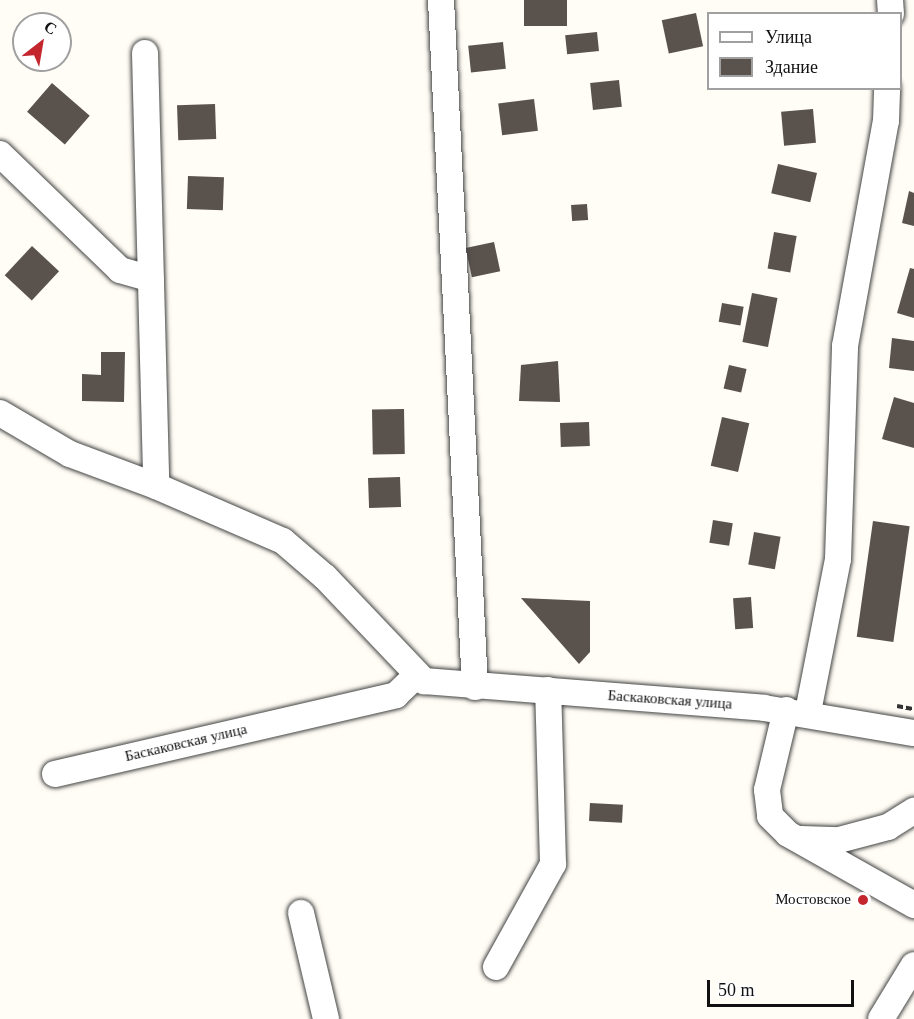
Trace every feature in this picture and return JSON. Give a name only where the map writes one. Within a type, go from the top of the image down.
[{"type":"street","points":[[441,0],[475,687]]},
{"type":"street","points":[[145,53],[156,486]]},
{"type":"street","points":[[887,90],[886,121],[845,346],[838,559],[797,711],[767,789],[770,816],[795,838],[914,905]]},
{"type":"street","points":[[0,154],[120,270],[151,279]]},
{"type":"street","points":[[0,413],[70,454],[156,486],[283,541],[325,577],[420,678]]},
{"type":"street","name":"Баскаковская улица","points":[[55,774],[396,695],[420,678],[475,687],[548,690],[797,711],[914,733]]},
{"type":"street","points":[[496,967],[553,864],[548,690]]},
{"type":"street","points":[[795,838],[839,840],[888,827],[914,811]]},
{"type":"street","points":[[301,913],[326,1019]]},
{"type":"street","points":[[881,1019],[914,965]]},
{"type":"building","points":[[524,0],[567,0],[567,26],[524,26]]},
{"type":"building","points":[[696,13],[703,46],[669,54],[662,20]]},
{"type":"building","points":[[597,32],[599,51],[567,54],[565,35]]},
{"type":"building","points":[[503,42],[506,69],[471,73],[468,46]]},
{"type":"building","points":[[619,80],[622,107],[593,110],[590,83]]},
{"type":"building","points":[[52,83],[90,116],[65,144],[27,112]]},
{"type":"building","points":[[534,99],[538,131],[502,135],[498,103]]},
{"type":"building","points":[[215,104],[216,139],[178,140],[177,105]]},
{"type":"building","points":[[813,109],[816,143],[784,146],[781,112]]},
{"type":"building","points":[[778,164],[817,173],[810,202],[771,193]]},
{"type":"building","points":[[188,176],[224,177],[223,210],[187,209]]},
{"type":"building","points":[[909,191],[914,193],[914,226],[902,223]]},
{"type":"building","points":[[587,204],[588,220],[572,221],[571,205]]},
{"type":"building","points":[[774,232],[797,236],[790,272],[768,268]]},
{"type":"building","points":[[494,242],[500,271],[472,277],[466,248]]},
{"type":"building","points":[[32,246],[59,271],[32,300],[5,275]]},
{"type":"building","points":[[910,268],[914,269],[914,318],[897,313]]},
{"type":"building","points":[[752,293],[778,298],[768,347],[742,342]]},
{"type":"building","points":[[722,303],[744,307],[740,326],[719,322]]},
{"type":"building","points":[[892,338],[914,341],[914,371],[889,368]]},
{"type":"building","points":[[101,352],[125,352],[124,402],[82,401],[82,374],[101,375]]},
{"type":"building","points":[[558,361],[560,402],[519,401],[521,365]]},
{"type":"building","points":[[729,365],[747,369],[741,392],[724,388]]},
{"type":"building","points":[[894,397],[914,403],[914,448],[882,439]]},
{"type":"building","points":[[404,409],[405,454],[373,455],[372,410]]},
{"type":"building","points":[[722,417],[749,423],[738,472],[711,466]]},
{"type":"building","points":[[589,422],[590,446],[561,447],[560,423]]},
{"type":"building","points":[[400,477],[401,507],[369,508],[368,478]]},
{"type":"building","points":[[713,520],[733,523],[729,546],[709,543]]},
{"type":"building","points":[[873,521],[910,526],[893,642],[857,637]]},
{"type":"building","points":[[754,532],[781,537],[775,569],[748,564]]},
{"type":"building","points":[[751,597],[753,628],[735,629],[733,598]]},
{"type":"building","points":[[521,598],[590,601],[590,652],[579,664]]},
{"type":"building","points":[[590,803],[623,805],[622,823],[589,821]]},
{"type":"place","name":"Мостовское","points":[[863,900]]}]
